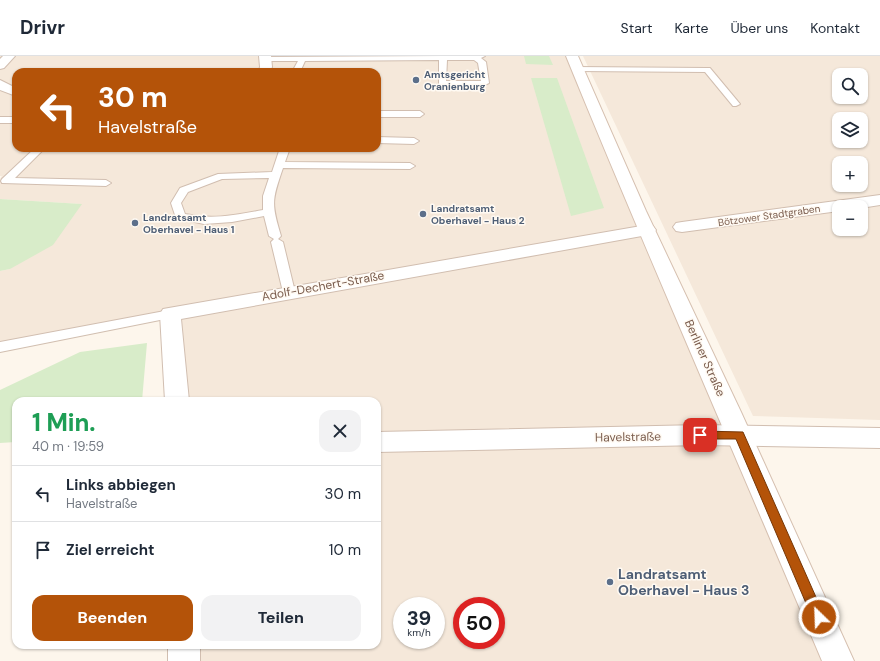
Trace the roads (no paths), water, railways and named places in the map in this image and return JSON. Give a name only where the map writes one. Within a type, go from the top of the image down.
[{"type":"street","points":[[0,66],[9,56]]},
{"type":"street","points":[[265,58],[266,68]]},
{"type":"street","name":"Berliner Straße","points":[[574,62],[838,661]]},
{"type":"street","name":"Bötzower Stadtgraben","points":[[682,227],[880,200]]},
{"type":"street","name":"Adolf-Dechert-Straße","points":[[170,314],[647,230]]},
{"type":"street","points":[[170,314],[177,397]]},
{"type":"street","name":"Havelstraße","points":[[381,442],[739,435],[880,438]]},
{"type":"street","points":[[184,649],[184,661]]},
{"type":"lane","points":[[265,58],[478,57],[482,62],[485,83],[442,83],[443,58]]},
{"type":"lane","points":[[298,68],[303,59]]},
{"type":"lane","points":[[574,62],[707,70],[736,104]]},
{"type":"lane","points":[[381,114],[420,114]]},
{"type":"lane","points":[[0,120],[12,120]]},
{"type":"lane","points":[[381,140],[414,141]]},
{"type":"lane","points":[[36,152],[6,181],[106,183]]},
{"type":"lane","points":[[283,152],[274,175],[268,196],[268,212],[289,292]]},
{"type":"lane","points":[[278,165],[410,166]]},
{"type":"lane","points":[[268,212],[232,219],[204,221],[180,216],[176,204],[184,190],[221,176],[274,175]]},
{"type":"lane","name":"Adolf-Dechert-Straße","points":[[0,347],[170,314]]},
{"type":"place","name":"Amtsgericht Oranienburg","points":[[416,80]]},
{"type":"place","name":"Landratsamt Oberhavel - Haus 2","points":[[423,214]]},
{"type":"place","name":"Landratsamt Oberhavel - Haus 1","points":[[135,223]]},
{"type":"place","name":"Landratsamt Oberhavel - Haus 3","points":[[610,582]]}]
